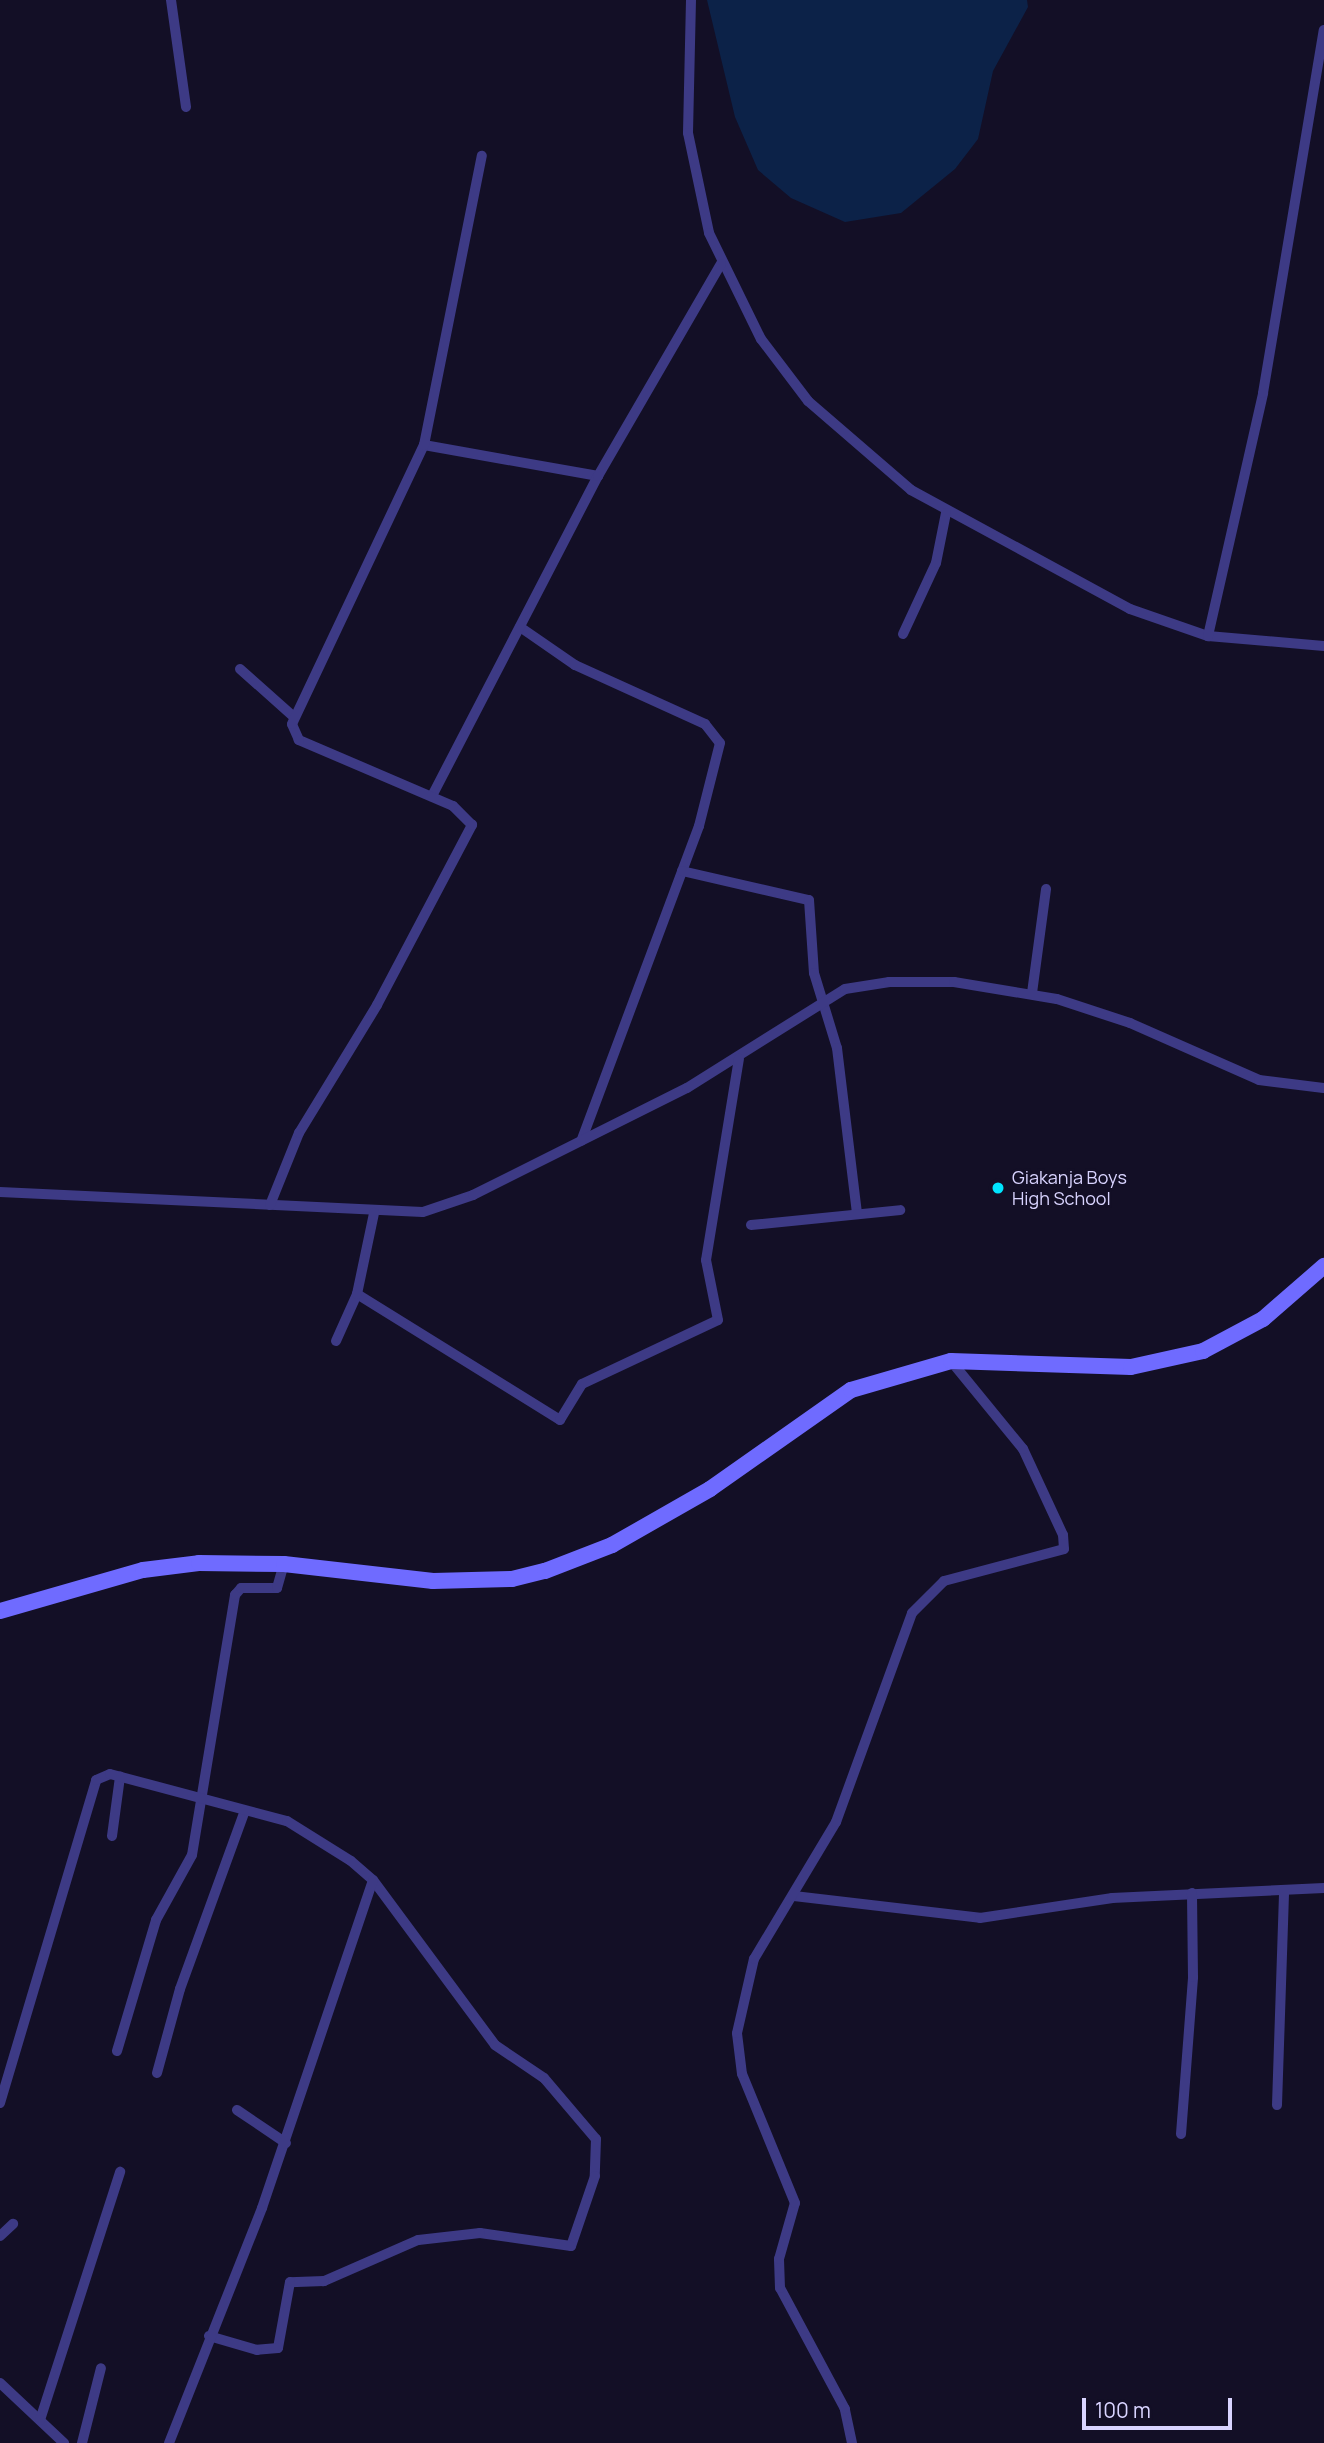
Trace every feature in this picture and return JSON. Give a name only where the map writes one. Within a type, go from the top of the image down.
[{"type":"main road","points":[[0,1611],[143,1570],[284,1564],[433,1581],[512,1579],[545,1571],[612,1545],[700,1495],[851,1390],[951,1361],[1131,1367],[1191,1354],[1263,1319],[1324,1266]]},
{"type":"street","points":[[171,0],[186,107]]},
{"type":"street","points":[[691,0],[690,146],[721,264],[761,339],[808,401],[946,513],[1065,569],[1130,609],[1208,636],[1324,646]]},
{"type":"street","points":[[1208,636],[1261,405],[1324,30]]},
{"type":"street","points":[[293,716],[424,445],[482,156]]},
{"type":"street","points":[[432,796],[598,476],[721,264]]},
{"type":"street","points":[[424,445],[598,476]]},
{"type":"street","points":[[903,634],[936,563],[946,513]]},
{"type":"street","points":[[520,627],[575,664],[705,724],[719,737],[713,779],[682,870],[580,1141]]},
{"type":"street","points":[[240,668],[293,716],[299,740],[432,796],[470,817],[471,829],[299,1133],[270,1205]]},
{"type":"street","points":[[682,870],[809,900],[814,972],[837,1048],[857,1214]]},
{"type":"street","points":[[1032,993],[1046,889]]},
{"type":"street","points":[[0,1192],[270,1205],[374,1213],[451,1203],[580,1141],[739,1059],[824,1000],[845,989],[901,982],[1032,993],[1130,1023],[1259,1080],[1324,1088]]},
{"type":"street","points":[[357,1294],[560,1420],[582,1384],[718,1320],[706,1260],[739,1059]]},
{"type":"street","points":[[751,1225],[900,1210]]},
{"type":"street","points":[[337,1341],[357,1294],[374,1213]]},
{"type":"street","points":[[852,2443],[845,2409],[780,2288],[779,2259],[795,2203],[742,2074],[737,2033],[749,1970],[836,1822],[879,1690],[926,1595],[962,1574],[1048,1558],[1064,1549],[1063,1535],[1023,1449],[951,1361]]},
{"type":"street","points":[[117,2051],[156,1920],[192,1854],[199,1797],[235,1595],[241,1588],[277,1588],[284,1564]]},
{"type":"street","points":[[0,2103],[96,1780],[104,1773],[299,1826],[373,1880],[495,2045],[544,2078],[596,2139],[597,2164],[579,2237],[561,2249],[536,2239],[480,2233],[418,2239],[324,2281],[290,2282],[278,2348],[257,2350],[209,2336]]},
{"type":"street","points":[[112,1836],[120,1777]]},
{"type":"street","points":[[157,2073],[180,1989],[244,1813]]},
{"type":"street","points":[[169,2443],[286,2143],[373,1880]]},
{"type":"street","points":[[794,1896],[980,1918],[1192,1893],[1324,1888]]},
{"type":"street","points":[[1276,2105],[1284,1891]]},
{"type":"street","points":[[1181,2134],[1194,1977],[1192,1893]]},
{"type":"street","points":[[237,2110],[286,2143]]},
{"type":"street","points":[[40,2420],[120,2172]]},
{"type":"street","points":[[0,2236],[13,2224]]},
{"type":"street","points":[[82,2443],[101,2368]]},
{"type":"street","points":[[0,2382],[64,2443]]},
{"type":"water","points":[[707,0],[1027,0],[1028,7],[993,71],[978,139],[955,169],[901,213],[845,222],[791,198],[758,170],[735,117]]},
{"type":"place","name":"Giakanja Boys High School","points":[[998,1188]]}]
